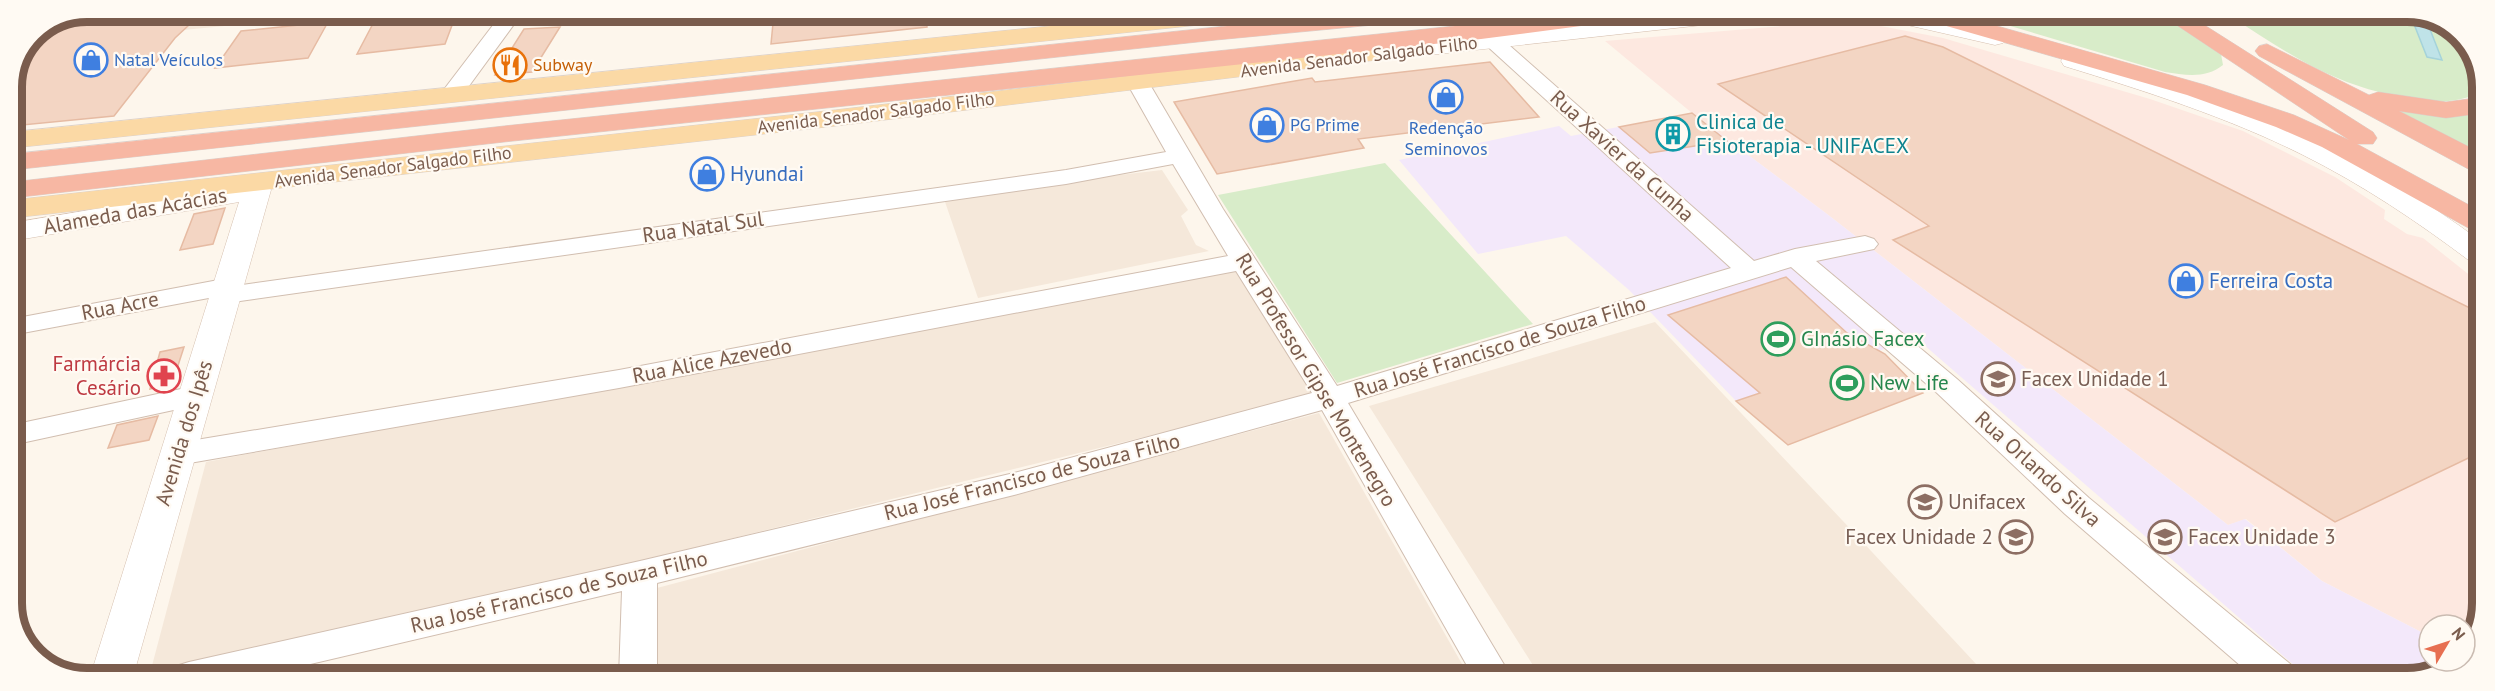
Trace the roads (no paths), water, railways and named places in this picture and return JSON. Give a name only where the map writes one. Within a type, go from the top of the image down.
[{"type":"highway","name":"Avenida Senador Salgado Filho","points":[[22,161],[1332,22]]},
{"type":"highway","name":"Avenida Senador Salgado Filho","points":[[22,189],[288,159],[1487,37],[1573,22]]},
{"type":"highway","points":[[1958,22],[2241,105],[2331,141],[2472,217]]},
{"type":"highway","points":[[1984,22],[2175,79],[2192,82],[2225,79],[2240,67],[2240,58]]},
{"type":"highway","points":[[2184,22],[2419,174],[2472,214]]},
{"type":"highway","points":[[2220,22],[2339,91],[2472,160]]},
{"type":"highway","points":[[1393,52],[1487,37]]},
{"type":"highway","points":[[714,69],[852,73]]},
{"type":"highway","points":[[2339,91],[2426,108],[2472,107]]},
{"type":"highway","points":[[22,148],[105,130]]},
{"type":"highway","points":[[288,159],[459,159]]},
{"type":"main road","points":[[22,139],[714,69],[1103,22]]},
{"type":"main road","name":"Avenida Senador Salgado Filho","points":[[1487,37],[1651,22]]},
{"type":"main road","points":[[1927,22],[2004,40],[2155,87],[2295,141],[2393,193],[2472,249]]},
{"type":"main road","name":"Avenida Senador Salgado Filho","points":[[22,208],[1138,83],[1393,52]]},
{"type":"main road","name":"Avenida dos Ipês","points":[[113,668],[258,190]]},
{"type":"main road","name":"Alameda das Acácias","points":[[22,230],[258,190]]},
{"type":"street","points":[[450,96],[506,22]]},
{"type":"street","name":"Rua Xavier da Cunha","points":[[1487,37],[1750,271]]},
{"type":"street","name":"Rua Professor Gipse Montenegro","points":[[1138,83],[1180,156],[1330,398],[1486,668]]},
{"type":"street","name":"Rua Natal Sul","points":[[227,290],[1066,177],[1180,156]]},
{"type":"street","name":"Rua José Francisco de Souza Filho","points":[[228,668],[640,574],[1014,484],[1330,398],[1796,257],[1865,244]]},
{"type":"street","name":"Rua Orlando Silva","points":[[1796,257],[1947,386],[2077,506],[2269,668]]},
{"type":"street","name":"Rua Alice Azevedo","points":[[178,454],[620,378],[1245,261]]},
{"type":"street","name":"Rua Acre","points":[[22,325],[227,290]]},
{"type":"street","points":[[23,433],[195,396]]},
{"type":"street","points":[[638,668],[640,574]]},
{"type":"water","points":[[2413,23],[2429,26],[2442,60],[2427,57]]},
{"type":"place","name":"Natal Veículos","points":[[91,60]]},
{"type":"place","name":"Subway","points":[[510,65]]},
{"type":"place","name":"Redenção Seminovos","points":[[1446,97]]},
{"type":"place","name":"PG Prime","points":[[1267,125]]},
{"type":"place","name":"Clinica de Fisioterapia - UNIFACEX","points":[[1673,134]]},
{"type":"place","name":"Hyundai","points":[[707,174]]},
{"type":"place","name":"Ferreira Costa","points":[[2186,281]]},
{"type":"place","name":"GInásio Facex","points":[[1778,339]]},
{"type":"place","name":"Farmárcia Cesário","points":[[164,376]]},
{"type":"place","name":"Facex Unidade 1","points":[[1998,379]]},
{"type":"place","name":"New Life","points":[[1847,383]]},
{"type":"place","name":"Unifacex","points":[[1925,502]]},
{"type":"place","name":"Facex Unidade 2","points":[[2016,537]]},
{"type":"place","name":"Facex Unidade 3","points":[[2165,537]]}]
